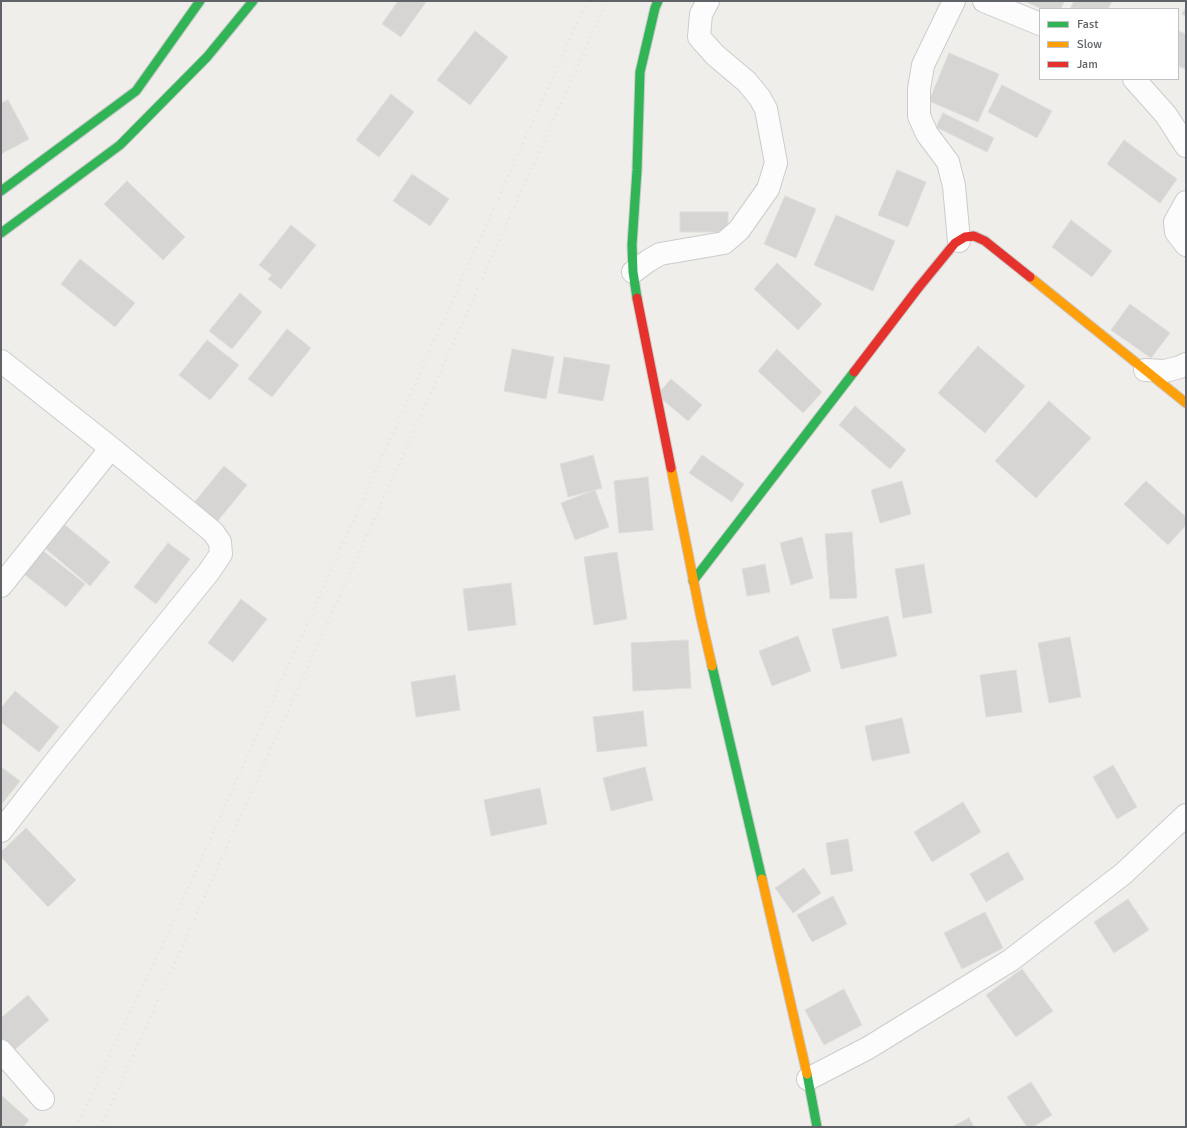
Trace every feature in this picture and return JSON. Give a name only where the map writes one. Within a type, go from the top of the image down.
[{"type":"main road","points":[[1,191],[136,91],[200,1]]},
{"type":"main road","points":[[1,233],[120,145],[207,57],[253,1]]},
{"type":"main road","points":[[658,1],[640,72],[637,170],[632,245],[633,272],[702,626],[808,1079],[817,1127]]},
{"type":"main road","points":[[693,581],[919,287],[955,243],[964,237],[974,236],[985,241],[1186,403]]},
{"type":"street","points":[[633,272],[660,254],[724,243],[740,230],[768,189],[776,163],[766,109],[760,98],[747,82],[715,55],[699,37],[701,14],[708,1]]},
{"type":"street","points":[[954,1],[923,65],[919,89],[918,116],[927,134],[948,162],[954,186],[959,241]]},
{"type":"street","points":[[984,1],[1039,24]]},
{"type":"street","points":[[1135,80],[1166,115],[1186,146]]},
{"type":"street","points":[[1186,202],[1176,222],[1176,232],[1186,245]]},
{"type":"street","points":[[1,361],[111,448],[213,532],[220,542],[221,554],[203,579],[1,831]]},
{"type":"street","points":[[1145,370],[1165,371],[1186,364]]},
{"type":"street","points":[[1,586],[111,448]]},
{"type":"street","points":[[808,1079],[868,1048],[1011,960],[1123,874],[1186,815]]},
{"type":"street","points":[[1,1051],[43,1099]]},
{"type":"building","points":[[398,1],[426,2],[401,37],[382,24]]},
{"type":"building","points":[[1024,1],[1064,1],[1061,8],[1040,8]]},
{"type":"building","points":[[1074,1],[1112,1],[1108,8],[1070,8]]},
{"type":"building","points":[[1186,7],[1186,16],[1182,14]]},
{"type":"building","points":[[475,31],[508,57],[470,105],[437,80]]},
{"type":"building","points":[[1179,31],[1186,34],[1186,69],[1179,66]]},
{"type":"building","points":[[949,53],[999,74],[978,122],[929,101]]},
{"type":"building","points":[[1002,85],[1052,111],[1037,138],[988,112]]},
{"type":"building","points":[[391,94],[414,112],[379,157],[356,140]]},
{"type":"building","points":[[8,100],[29,139],[1,154],[1,103]]},
{"type":"building","points":[[943,113],[994,138],[987,152],[936,127]]},
{"type":"building","points":[[1124,140],[1177,179],[1160,203],[1107,164]]},
{"type":"building","points":[[897,170],[926,182],[908,227],[878,215]]},
{"type":"building","points":[[412,174],[449,199],[430,226],[393,201]]},
{"type":"building","points":[[127,181],[185,237],[163,260],[104,204]]},
{"type":"building","points":[[785,196],[816,209],[796,258],[764,244]]},
{"type":"building","points":[[680,212],[728,212],[728,232],[680,232]]},
{"type":"building","points":[[836,215],[895,241],[873,291],[814,265]]},
{"type":"building","points":[[1071,220],[1112,251],[1092,277],[1052,247]]},
{"type":"building","points":[[291,225],[316,245],[281,289],[268,279],[272,275],[259,265]]},
{"type":"building","points":[[80,259],[135,303],[115,327],[61,284]]},
{"type":"building","points":[[777,263],[822,304],[798,330],[754,289]]},
{"type":"building","points":[[240,293],[262,312],[232,349],[209,331]]},
{"type":"building","points":[[1130,304],[1170,333],[1151,358],[1111,330]]},
{"type":"building","points":[[287,329],[311,348],[272,397],[248,379]]},
{"type":"building","points":[[207,340],[239,365],[210,400],[179,375]]},
{"type":"building","points":[[978,346],[1025,386],[985,433],[938,393]]},
{"type":"building","points":[[512,349],[554,357],[546,399],[504,391]]},
{"type":"building","points":[[777,349],[822,392],[803,413],[758,371]]},
{"type":"building","points":[[564,357],[610,365],[603,401],[558,393]]},
{"type":"building","points":[[671,379],[702,405],[688,421],[657,395]]},
{"type":"building","points":[[1049,401],[1091,438],[1036,498],[995,461]]},
{"type":"building","points":[[855,406],[906,450],[890,469],[839,425]]},
{"type":"building","points":[[593,455],[602,488],[568,497],[560,464]]},
{"type":"building","points":[[702,455],[744,484],[732,502],[689,473]]},
{"type":"building","points":[[224,466],[247,485],[212,528],[189,509]]},
{"type":"building","points":[[648,477],[653,530],[619,533],[614,481]]},
{"type":"building","points":[[902,481],[911,514],[880,523],[871,490]]},
{"type":"building","points":[[1146,481],[1186,517],[1186,525],[1168,545],[1124,504]]},
{"type":"building","points":[[595,490],[609,527],[575,540],[561,503]]},
{"type":"building","points":[[65,525],[110,562],[90,586],[45,548]]},
{"type":"building","points":[[852,532],[857,598],[830,599],[825,534]]},
{"type":"building","points":[[802,537],[813,578],[791,585],[780,543]]},
{"type":"building","points":[[168,543],[190,559],[156,604],[134,587]]},
{"type":"building","points":[[42,550],[85,584],[66,607],[24,574]]},
{"type":"building","points":[[617,552],[627,619],[594,625],[584,557]]},
{"type":"building","points":[[765,564],[770,592],[747,596],[742,569]]},
{"type":"building","points":[[924,564],[932,613],[903,618],[895,569]]},
{"type":"building","points":[[511,583],[516,625],[468,631],[463,589]]},
{"type":"building","points":[[241,599],[267,619],[233,662],[208,643]]},
{"type":"building","points":[[888,616],[897,656],[841,669],[832,629]]},
{"type":"building","points":[[798,636],[811,671],[772,686],[759,651]]},
{"type":"building","points":[[1070,637],[1081,697],[1049,703],[1038,643]]},
{"type":"building","points":[[688,640],[691,688],[633,691],[631,643]]},
{"type":"building","points":[[1016,670],[1022,712],[986,717],[980,675]]},
{"type":"building","points":[[455,675],[460,710],[416,717],[411,682]]},
{"type":"building","points":[[15,691],[59,727],[39,752],[1,722],[1,708]]},
{"type":"building","points":[[643,711],[647,746],[597,752],[593,717]]},
{"type":"building","points":[[902,718],[910,753],[872,761],[865,726]]},
{"type":"building","points":[[1113,765],[1137,807],[1117,819],[1093,777]]},
{"type":"building","points":[[1,767],[20,781],[1,805]]},
{"type":"building","points":[[645,767],[653,800],[611,811],[603,778]]},
{"type":"building","points":[[540,788],[547,824],[491,836],[484,800]]},
{"type":"building","points":[[963,802],[981,832],[932,862],[914,832]]},
{"type":"building","points":[[26,828],[76,880],[48,907],[1,857],[1,852]]},
{"type":"building","points":[[848,839],[853,871],[831,875],[826,843]]},
{"type":"building","points":[[1008,852],[1024,879],[986,902],[970,874]]},
{"type":"building","points":[[804,868],[821,893],[793,913],[775,888]]},
{"type":"building","points":[[833,896],[847,924],[812,942],[797,915]]},
{"type":"building","points":[[1128,899],[1149,930],[1114,953],[1094,922]]},
{"type":"building","points":[[985,912],[1003,948],[962,969],[944,933]]},
{"type":"building","points":[[1022,969],[1053,1011],[1016,1037],[986,995]]},
{"type":"building","points":[[844,989],[862,1025],[824,1045],[805,1010]]},
{"type":"building","points":[[28,995],[49,1020],[12,1052],[1,1039],[1,1018]]},
{"type":"building","points":[[1031,1082],[1052,1115],[1033,1127],[1027,1127],[1007,1097]]},
{"type":"building","points":[[1,1095],[29,1120],[23,1127],[1,1127]]},
{"type":"building","points":[[969,1118],[974,1127],[952,1127]]},
{"type":"railway","points":[[76,1127],[173,922],[587,1]]},
{"type":"railway","points":[[101,1127],[607,1]]},
{"type":"traffic: fast","points":[[1,191],[136,91],[200,1]]},
{"type":"traffic: fast","points":[[1,233],[120,145],[207,57],[253,1]]},
{"type":"traffic: fast","points":[[637,298],[633,272],[632,245],[637,170],[640,72],[658,1]]},
{"type":"traffic: fast","points":[[693,581],[854,372]]},
{"type":"traffic: fast","points":[[712,666],[762,879]]},
{"type":"traffic: fast","points":[[807,1074],[817,1127]]},
{"type":"traffic: slow","points":[[1030,277],[1186,403]]},
{"type":"traffic: slow","points":[[671,468],[712,666]]},
{"type":"traffic: slow","points":[[762,879],[807,1074]]},
{"type":"traffic: jam","points":[[854,372],[919,287],[955,243],[965,237],[974,236],[985,241],[1030,277]]},
{"type":"traffic: jam","points":[[637,298],[671,468]]}]
